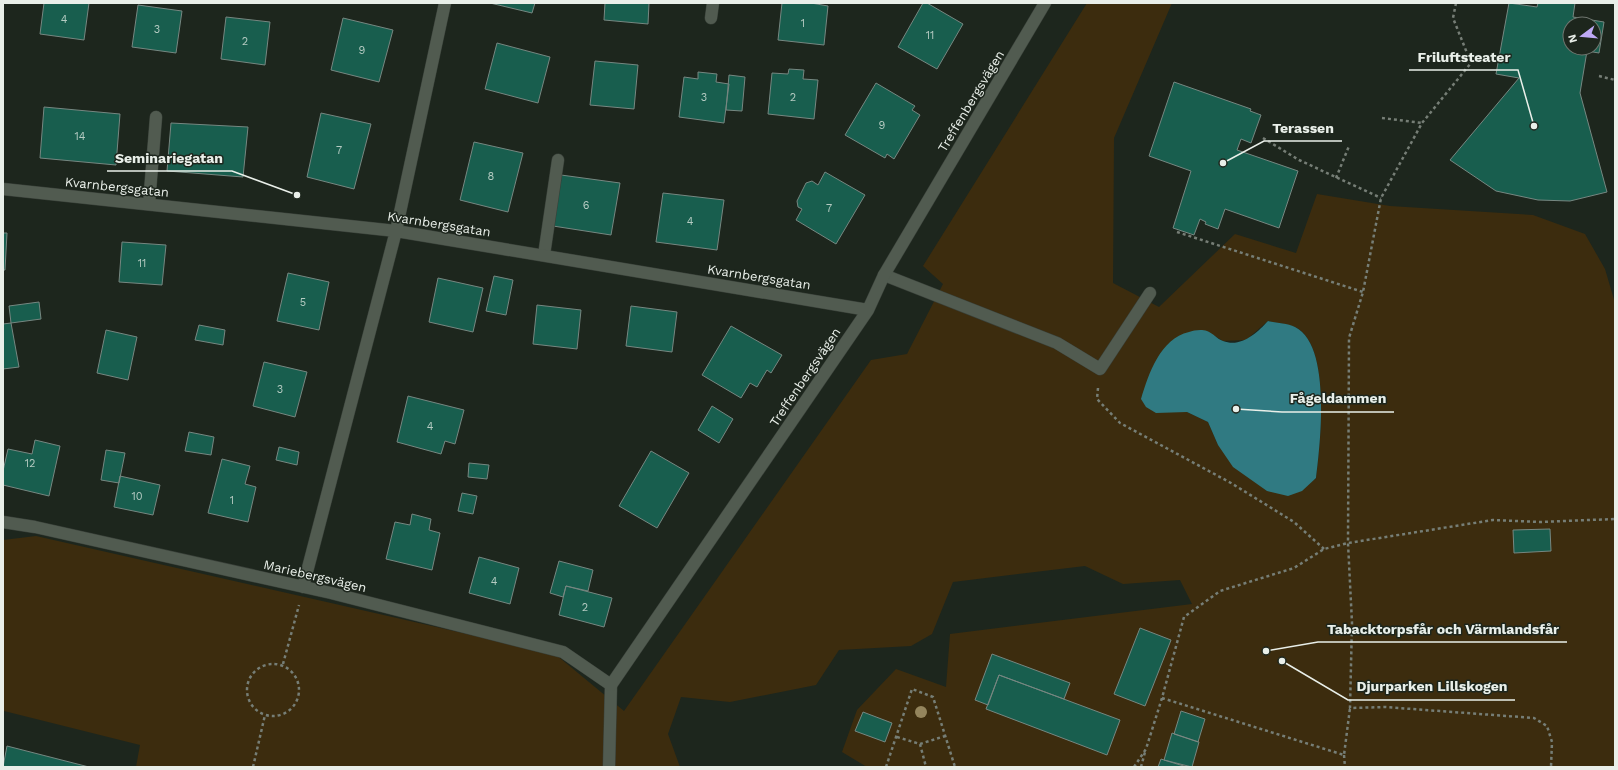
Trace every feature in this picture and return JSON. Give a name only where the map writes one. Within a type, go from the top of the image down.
[{"type":"street","points":[[303,587],[396,230],[445,3]]},
{"type":"street","points":[[711,18],[713,3]]},
{"type":"street","name":"Treffenbergsvägen","points":[[611,685],[868,310],[884,275],[1045,3]]},
{"type":"street","points":[[149,204],[156,117]]},
{"type":"street","points":[[544,256],[558,160]]},
{"type":"street","name":"Kvarnbergsgatan","points":[[3,189],[396,230],[868,310]]},
{"type":"street","points":[[884,275],[1057,343],[1100,369],[1150,293]]},
{"type":"street","name":"Mariebergsvägen","points":[[3,522],[36,527],[303,587],[563,652],[611,685]]},
{"type":"street","points":[[609,767],[611,685]]},
{"type":"path","points":[[1345,767],[1344,755],[1350,708],[1352,623],[1348,543],[1349,338],[1363,292],[1381,198],[1422,123],[1471,63],[1453,18],[1456,3]]},
{"type":"path","points":[[1599,76],[1615,80]]},
{"type":"path","points":[[1382,118],[1422,123]]},
{"type":"path","points":[[1263,138],[1298,160],[1381,198]]},
{"type":"path","points":[[1336,178],[1349,146]]},
{"type":"path","points":[[1177,232],[1363,292]]},
{"type":"path","points":[[1100,369],[1097,400],[1120,423],[1231,483],[1294,522],[1324,549]]},
{"type":"path","points":[[1141,767],[1184,617],[1220,591],[1294,568],[1324,549],[1348,543],[1493,520],[1539,522],[1615,519]]},
{"type":"path","points":[[283,664],[303,587]]},
{"type":"path","points":[[283,664],[297,679],[299,689],[298,699],[293,707],[285,713],[275,716],[265,715],[250,703],[247,693],[247,683],[252,674],[261,666],[283,664]]},
{"type":"path","points":[[886,767],[912,689],[933,697],[955,767]]},
{"type":"path","points":[[1162,698],[1344,755]]},
{"type":"path","points":[[1350,708],[1384,707],[1534,718],[1547,726],[1552,742],[1551,767]]},
{"type":"path","points":[[253,767],[265,715]]},
{"type":"path","points":[[897,737],[920,744],[945,736]]},
{"type":"path","points":[[920,744],[926,767]]},
{"type":"path","points":[[1134,767],[1146,749]]},
{"type":"shaded area","points":[[1087,3],[1172,3],[1114,138],[1113,283],[1159,307],[1235,234],[1296,253],[1317,194],[1390,206],[1533,215],[1585,234],[1605,269],[1615,303],[1615,767],[867,767],[842,752],[857,710],[896,669],[946,687],[950,634],[1192,604],[1180,580],[1123,584],[1085,566],[953,582],[932,634],[911,646],[839,650],[816,685],[730,702],[681,697],[668,734],[680,767],[136,767],[140,745],[4,711],[3,540],[36,536],[555,654],[624,711],[871,360],[907,354],[943,284],[923,266]],"holes":[[[1268,321],[1295,327],[1307,337],[1314,353],[1319,374],[1321,421],[1316,479],[1267,491],[1253,480],[1218,445],[1208,422],[1187,412],[1206,331],[1223,341],[1246,340]]]},
{"type":"water","points":[[1268,321],[1295,327],[1307,337],[1314,354],[1319,374],[1321,420],[1316,478],[1302,491],[1288,496],[1267,491],[1233,467],[1218,445],[1208,422],[1187,412],[1156,413],[1146,407],[1141,399],[1157,358],[1170,342],[1179,336],[1193,331],[1203,330],[1223,341],[1236,343],[1254,334]]},
{"type":"building","points":[[44,3],[89,3],[84,40],[40,34]]},
{"type":"building","points":[[490,3],[535,3],[532,13]]},
{"type":"building","points":[[605,3],[649,3],[648,24],[604,20]]},
{"type":"building","points":[[782,3],[811,3],[828,6],[824,45],[778,40]]},
{"type":"building","points":[[923,3],[927,3],[963,24],[937,69],[898,47]]},
{"type":"building","points":[[1509,3],[1537,7],[1538,3],[1575,3],[1573,16],[1562,16],[1562,56],[1586,56],[1580,93],[1607,192],[1570,201],[1538,200],[1496,191],[1450,160],[1519,78],[1496,74]]},
{"type":"building","points":[[138,5],[182,11],[176,53],[132,47]]},
{"type":"building","points":[[226,17],[270,22],[265,65],[221,59]]},
{"type":"building","points":[[343,18],[393,30],[379,82],[331,70]]},
{"type":"building","points":[[1602,22],[1604,22],[1602,34]]},
{"type":"building","points":[[497,43],[550,57],[538,103],[485,89]]},
{"type":"building","points":[[595,61],[638,65],[634,109],[590,105]]},
{"type":"building","points":[[789,69],[804,70],[803,79],[818,80],[814,119],[768,114],[772,73],[788,74]]},
{"type":"building","points":[[698,72],[717,74],[716,82],[729,84],[724,123],[679,117],[684,77],[698,79]]},
{"type":"building","points":[[729,75],[745,77],[742,111],[726,110]]},
{"type":"building","points":[[1174,82],[1251,109],[1250,111],[1261,115],[1251,143],[1241,139],[1237,150],[1298,171],[1279,228],[1225,209],[1218,229],[1205,224],[1206,222],[1200,219],[1194,235],[1173,228],[1191,171],[1149,156]]},
{"type":"building","points":[[876,83],[915,106],[912,110],[920,115],[894,159],[887,154],[885,158],[845,135]]},
{"type":"building","points":[[44,107],[120,114],[116,165],[40,158]]},
{"type":"building","points":[[321,113],[371,124],[354,189],[307,177]]},
{"type":"building","points":[[171,123],[248,127],[243,177],[167,171]]},
{"type":"building","points":[[474,142],[523,153],[508,212],[460,200]]},
{"type":"building","points":[[825,172],[865,195],[836,244],[796,220],[802,209],[798,207],[797,201],[806,183],[812,181],[818,185]]},
{"type":"building","points":[[561,175],[620,183],[611,235],[553,226]]},
{"type":"building","points":[[663,193],[724,200],[717,250],[656,242]]},
{"type":"building","points":[[3,233],[7,233],[5,270],[3,270]]},
{"type":"building","points":[[122,242],[166,245],[162,285],[119,282]]},
{"type":"building","points":[[288,273],[329,282],[319,330],[277,321]]},
{"type":"building","points":[[494,276],[513,280],[506,315],[486,311]]},
{"type":"building","points":[[438,278],[483,288],[473,332],[429,322]]},
{"type":"building","points":[[39,302],[41,319],[11,323],[9,306]]},
{"type":"building","points":[[537,305],[581,310],[577,349],[533,344]]},
{"type":"building","points":[[631,306],[677,312],[672,352],[626,346]]},
{"type":"building","points":[[11,323],[19,367],[3,369],[3,324]]},
{"type":"building","points":[[199,325],[225,330],[223,345],[195,340]]},
{"type":"building","points":[[731,326],[782,355],[771,373],[767,370],[757,387],[750,383],[741,398],[702,375]]},
{"type":"building","points":[[106,330],[137,337],[128,380],[97,373]]},
{"type":"building","points":[[264,362],[307,372],[295,417],[253,406]]},
{"type":"building","points":[[408,396],[464,410],[455,444],[445,441],[441,454],[397,442]]},
{"type":"building","points":[[712,406],[733,419],[719,443],[698,430]]},
{"type":"building","points":[[189,432],[214,437],[211,455],[185,451]]},
{"type":"building","points":[[35,440],[60,446],[49,496],[3,485],[3,471],[8,449],[32,454]]},
{"type":"building","points":[[279,447],[299,452],[297,465],[276,460]]},
{"type":"building","points":[[106,450],[125,453],[119,483],[101,480]]},
{"type":"building","points":[[651,451],[689,473],[657,528],[619,506]]},
{"type":"building","points":[[222,459],[250,466],[245,484],[256,487],[248,522],[208,513]]},
{"type":"building","points":[[469,463],[489,465],[487,479],[468,477]]},
{"type":"building","points":[[120,476],[160,485],[153,515],[114,507]]},
{"type":"building","points":[[462,493],[477,496],[473,514],[458,511]]},
{"type":"building","points":[[412,514],[431,519],[429,530],[440,533],[432,570],[386,559],[395,522],[410,525]]},
{"type":"building","points":[[1550,529],[1551,551],[1514,553],[1513,530]]},
{"type":"building","points":[[479,557],[519,568],[510,604],[469,593]]},
{"type":"building","points":[[559,561],[593,570],[588,591],[566,586],[563,597],[550,593]]},
{"type":"building","points":[[566,586],[612,598],[604,627],[559,615]]},
{"type":"building","points":[[1140,628],[1171,640],[1145,706],[1114,694]]},
{"type":"building","points":[[992,654],[1070,683],[1064,699],[999,675],[988,705],[975,700]]},
{"type":"building","points":[[999,675],[1120,720],[1107,755],[986,709]]},
{"type":"building","points":[[1181,711],[1205,719],[1198,742],[1174,734]]},
{"type":"building","points":[[863,712],[892,723],[885,742],[855,731]]},
{"type":"building","points":[[1172,733],[1199,742],[1192,767],[1164,760]]},
{"type":"building","points":[[7,746],[89,767],[3,767]]},
{"type":"building","points":[[1161,759],[1164,760],[1187,767],[1158,767]]},
{"type":"place","name":"Friluftsteater","points":[[1534,126]]},
{"type":"place","name":"Terassen","points":[[1223,163]]},
{"type":"place","name":"Seminariegatan","points":[[297,195]]},
{"type":"place","name":"Fågeldammen","points":[[1236,409]]},
{"type":"place","name":"Tabacktorpsfår och Värmlandsfår","points":[[1266,651]]},
{"type":"place","name":"Djurparken Lillskogen","points":[[1282,661]]}]
